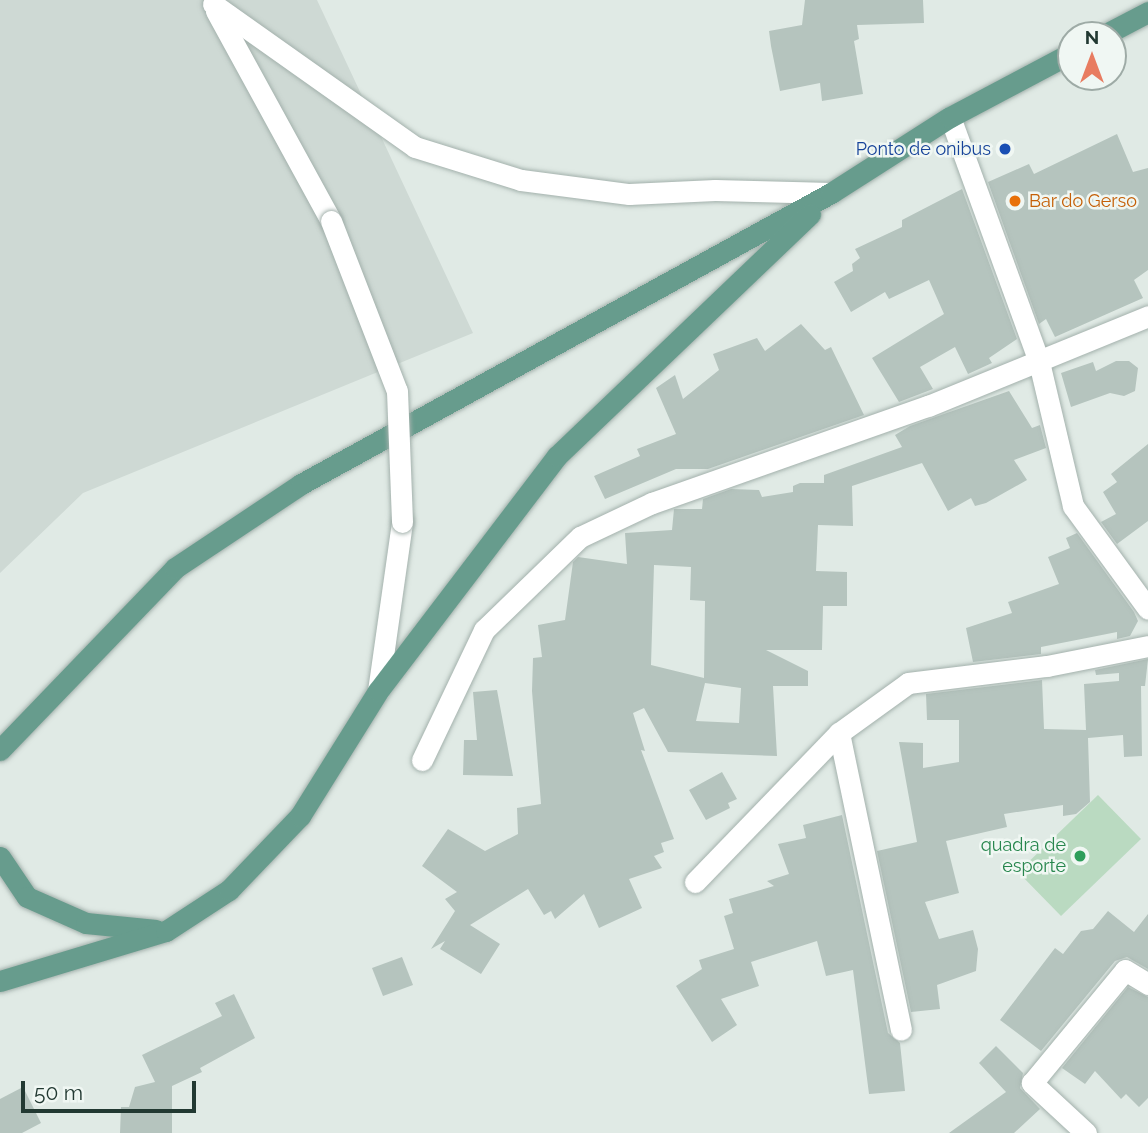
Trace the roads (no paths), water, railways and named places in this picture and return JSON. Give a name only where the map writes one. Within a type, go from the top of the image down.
[{"type":"main road","points":[[1127,23],[1148,12]]},
{"type":"main road","points":[[0,750],[175,568],[302,484],[831,193],[950,117],[1057,60]]},
{"type":"main road","points":[[0,981],[166,931],[229,890],[300,816],[378,691],[557,456],[831,193]]},
{"type":"main road","points":[[0,857],[27,897],[74,918],[86,923],[166,931]]},
{"type":"street","points":[[211,2],[415,147],[508,176],[629,194],[715,190],[831,193]]},
{"type":"street","points":[[211,2],[331,221],[397,391],[402,522],[378,691]]},
{"type":"street","points":[[950,117],[1039,362],[1073,506],[1148,609]]},
{"type":"street","points":[[422,760],[484,630],[580,537],[652,503],[765,466],[1039,362],[1148,316]]},
{"type":"street","points":[[695,882],[839,733],[908,683],[1047,666],[1148,646]]},
{"type":"street","points":[[839,733],[901,1030]]},
{"type":"street","points":[[1086,1133],[1032,1083],[1125,970],[1148,984]]},
{"type":"place","name":"Ponto de onibus","points":[[1005,149]]},
{"type":"place","name":"Bar do Gerso","points":[[1015,201]]},
{"type":"place","name":"quadra de esporte","points":[[1080,856]]}]
